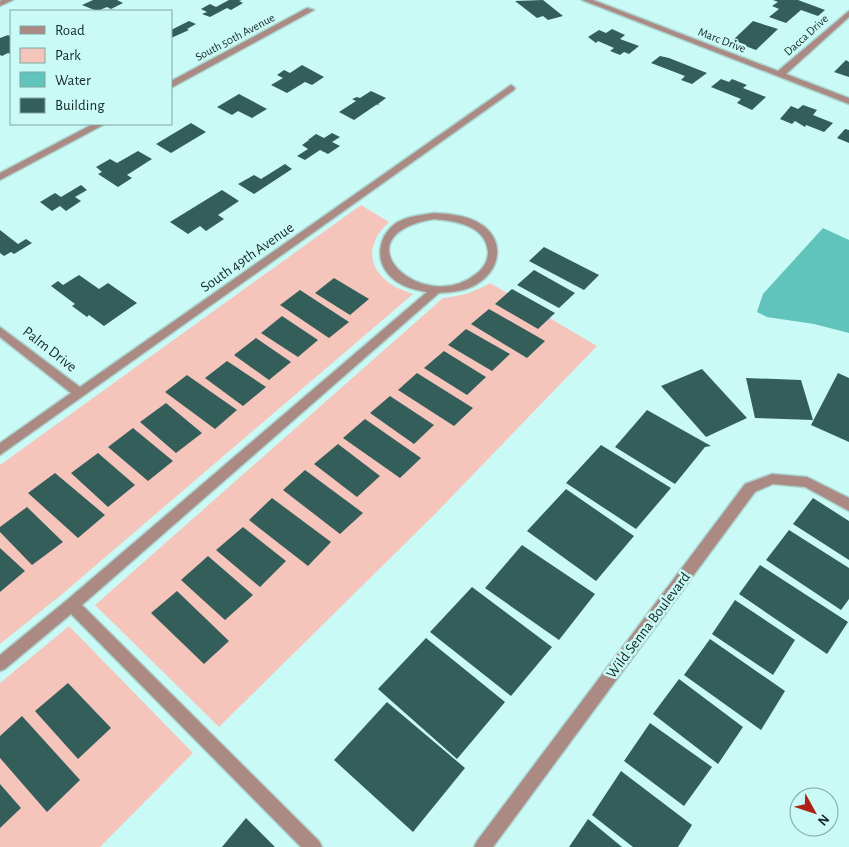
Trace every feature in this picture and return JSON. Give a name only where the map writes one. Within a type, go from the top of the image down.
[{"type":"street","points":[[0,4],[9,0]]},
{"type":"street","name":"Marc Drive","points":[[586,0],[849,101]]},
{"type":"street","name":"South 50th Avenue","points":[[172,84],[310,10]]},
{"type":"street","name":"Dacca Drive","points":[[779,75],[849,13]]},
{"type":"street","name":"South 49th Avenue","points":[[0,450],[512,88]]},
{"type":"street","points":[[0,177],[98,125]]},
{"type":"street","points":[[0,664],[72,605],[436,290],[454,288],[471,282],[484,274],[491,263],[493,251],[490,239],[481,229],[468,221],[452,217],[434,216],[417,218],[402,225],[391,234],[385,246],[384,258],[390,270],[401,280],[417,287],[436,290]]},
{"type":"street","name":"Palm Drive","points":[[0,331],[80,393]]},
{"type":"street","name":"Wild Senna Boulevard","points":[[483,847],[750,488],[772,479],[807,482],[849,505]]},
{"type":"street","points":[[72,605],[313,847]]},
{"type":"green space","points":[[361,205],[389,222],[376,238],[373,246],[373,262],[377,270],[392,285],[413,294],[61,595],[0,644],[0,465]]},
{"type":"green space","points":[[490,283],[597,346],[435,514],[219,727],[95,605],[443,298],[468,293]]},
{"type":"green space","points":[[69,626],[193,753],[100,847],[0,847],[0,683]]},
{"type":"water","points":[[823,228],[849,240],[849,333],[814,324],[767,317],[757,312],[763,294]]},
{"type":"building","points":[[93,0],[117,0],[123,3],[111,9],[107,7],[100,10],[82,5]]},
{"type":"building","points":[[229,0],[242,0],[239,1],[243,3],[231,10],[227,8],[210,17],[202,14],[207,12],[201,9],[210,4],[216,7]]},
{"type":"building","points":[[543,0],[563,16],[548,20],[543,16],[537,18],[515,1]]},
{"type":"building","points":[[773,0],[798,0],[825,10],[818,16],[801,10],[786,23],[769,17],[779,9],[772,6],[778,2]]},
{"type":"building","points":[[189,21],[196,24],[187,29],[189,30],[172,38],[172,30]]},
{"type":"building","points":[[753,21],[778,29],[756,50],[732,41]]},
{"type":"building","points":[[612,29],[625,35],[620,39],[639,46],[629,54],[624,52],[620,55],[610,51],[614,48],[598,41],[596,43],[588,37],[599,30],[606,33]]},
{"type":"building","points":[[8,35],[10,36],[10,54],[0,55],[0,38]]},
{"type":"building","points":[[660,56],[707,73],[692,84],[681,80],[685,76],[651,63]]},
{"type":"building","points":[[846,60],[849,62],[849,77],[834,72]]},
{"type":"building","points":[[302,65],[324,77],[312,85],[305,82],[287,93],[271,85],[283,78],[277,75],[284,70],[290,73]]},
{"type":"building","points":[[721,79],[729,82],[732,79],[747,85],[743,88],[766,97],[752,110],[737,103],[741,99],[711,87]]},
{"type":"building","points":[[371,91],[386,98],[378,104],[380,104],[354,120],[339,112],[356,101],[352,99],[360,98]]},
{"type":"building","points":[[239,94],[267,109],[252,118],[238,111],[232,115],[217,107]]},
{"type":"building","points":[[803,105],[817,110],[813,115],[833,123],[824,132],[806,125],[805,127],[795,121],[792,124],[780,119],[791,106],[798,109]]},
{"type":"building","points":[[191,123],[206,132],[171,153],[156,144]]},
{"type":"building","points":[[845,129],[849,130],[849,143],[837,138]]},
{"type":"building","points":[[332,133],[340,137],[332,142],[340,146],[328,154],[320,150],[305,160],[297,156],[308,149],[302,145],[316,134],[324,138]]},
{"type":"building","points":[[138,151],[152,159],[127,175],[132,178],[118,187],[98,174],[102,172],[96,167],[110,159],[117,163]]},
{"type":"building","points":[[285,164],[292,169],[254,194],[238,184],[254,175],[261,179]]},
{"type":"building","points":[[81,185],[87,190],[75,197],[81,201],[66,211],[60,206],[52,211],[40,202],[55,193],[61,197]]},
{"type":"building","points":[[222,190],[239,201],[218,215],[224,219],[206,231],[200,226],[188,234],[170,222]]},
{"type":"building","points":[[0,230],[18,244],[26,239],[32,243],[14,254],[11,252],[4,256],[0,253]]},
{"type":"building","points":[[544,247],[599,275],[584,290],[529,261]]},
{"type":"building","points":[[534,270],[575,293],[559,308],[517,285]]},
{"type":"building","points":[[79,275],[99,289],[108,283],[137,303],[104,326],[72,306],[75,304],[51,286],[58,281],[63,285]]},
{"type":"building","points":[[334,278],[369,299],[350,315],[315,293]]},
{"type":"building","points":[[512,289],[555,313],[538,329],[495,304]]},
{"type":"building","points":[[300,290],[349,322],[329,338],[280,305]]},
{"type":"building","points":[[489,309],[545,341],[527,358],[471,324]]},
{"type":"building","points":[[282,316],[318,340],[298,357],[261,333]]},
{"type":"building","points":[[466,329],[510,354],[492,371],[448,345]]},
{"type":"building","points":[[256,338],[291,362],[269,380],[234,355]]},
{"type":"building","points":[[444,351],[486,377],[467,395],[424,368]]},
{"type":"building","points":[[227,361],[266,387],[243,406],[205,378]]},
{"type":"building","points":[[702,369],[747,418],[706,437],[661,386]]},
{"type":"building","points":[[417,373],[473,408],[454,426],[398,390]]},
{"type":"building","points":[[838,373],[849,378],[849,442],[811,425]]},
{"type":"building","points":[[187,375],[237,410],[215,429],[165,392]]},
{"type":"building","points":[[746,378],[801,380],[813,420],[755,418]]},
{"type":"building","points":[[390,396],[434,425],[414,444],[370,413]]},
{"type":"building","points":[[166,403],[202,433],[176,453],[140,422]]},
{"type":"building","points":[[647,410],[711,446],[705,447],[675,484],[615,447]]},
{"type":"building","points":[[365,419],[421,458],[400,478],[343,438]]},
{"type":"building","points":[[133,428],[173,461],[148,481],[108,447]]},
{"type":"building","points":[[338,444],[380,476],[357,497],[314,464]]},
{"type":"building","points":[[601,445],[671,488],[636,529],[566,483]]},
{"type":"building","points":[[98,453],[135,485],[108,507],[71,473]]},
{"type":"building","points":[[305,470],[363,513],[340,534],[283,490]]},
{"type":"building","points":[[55,473],[105,515],[78,538],[28,493]]},
{"type":"building","points":[[566,489],[634,536],[596,581],[527,531]]},
{"type":"building","points":[[272,498],[331,542],[308,566],[249,520]]},
{"type":"building","points":[[813,498],[849,521],[849,560],[793,524]]},
{"type":"building","points":[[27,507],[63,542],[32,565],[0,532],[0,527]]},
{"type":"building","points":[[243,527],[286,561],[260,587],[216,550]]},
{"type":"building","points":[[789,530],[849,568],[849,599],[841,610],[766,560]]},
{"type":"building","points":[[522,545],[595,594],[559,640],[485,588]]},
{"type":"building","points":[[0,548],[25,571],[0,592]]},
{"type":"building","points":[[208,556],[253,595],[225,620],[181,580]]},
{"type":"building","points":[[760,565],[848,622],[827,654],[739,594]]},
{"type":"building","points":[[472,587],[552,647],[511,696],[430,632]]},
{"type":"building","points":[[177,591],[229,641],[204,664],[151,613]]},
{"type":"building","points":[[735,600],[795,640],[773,675],[712,634]]},
{"type":"building","points":[[426,638],[505,702],[457,759],[378,689]]},
{"type":"building","points":[[710,639],[785,691],[761,730],[684,675]]},
{"type":"building","points":[[679,679],[743,727],[718,764],[653,714]]},
{"type":"building","points":[[68,683],[111,728],[78,759],[35,711]]},
{"type":"building","points":[[387,702],[465,768],[413,832],[334,760]]},
{"type":"building","points":[[22,716],[80,780],[47,812],[0,758],[0,736]]},
{"type":"building","points":[[650,723],[712,767],[684,806],[624,761]]},
{"type":"building","points":[[621,771],[692,825],[678,847],[633,847],[592,815]]},
{"type":"building","points":[[0,784],[21,808],[0,828]]},
{"type":"building","points":[[246,818],[275,847],[222,847]]},
{"type":"building","points":[[588,819],[622,847],[569,847]]}]
